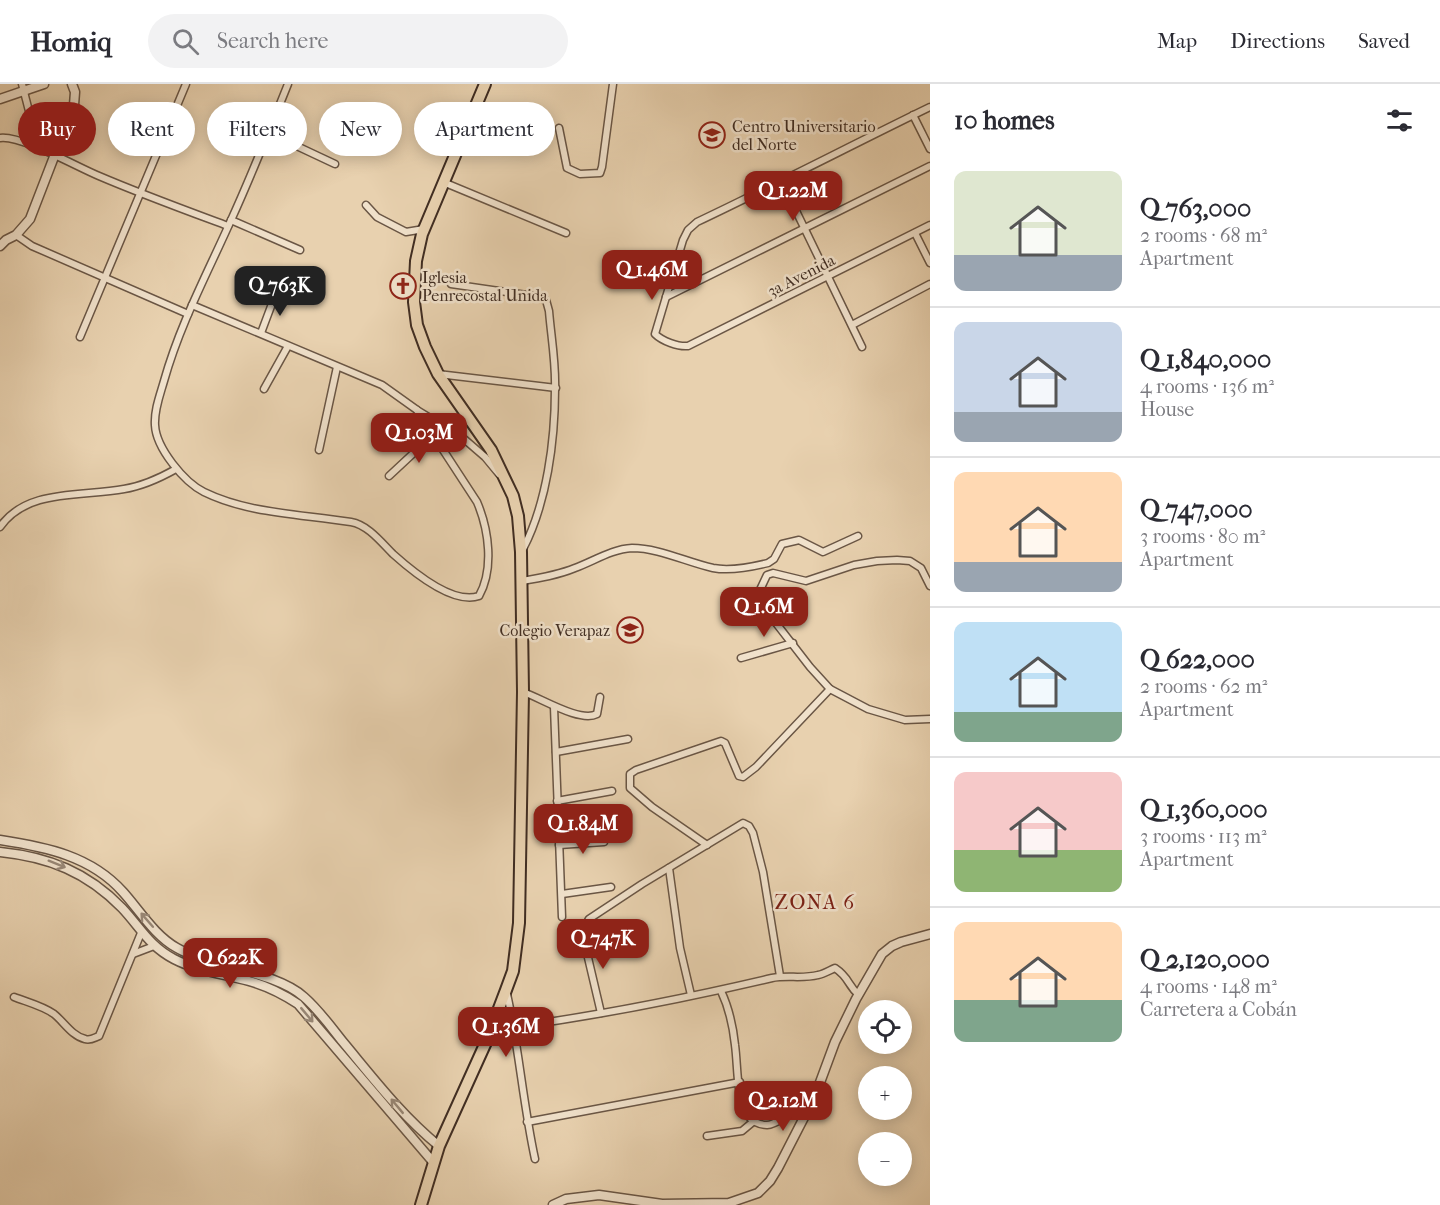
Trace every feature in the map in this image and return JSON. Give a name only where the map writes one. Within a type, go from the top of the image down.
[{"type":"highway","points":[[421,1205],[439,1146],[487,1040],[513,971],[519,923],[523,692],[522,581],[518,516],[513,496],[491,450],[438,374],[424,347],[417,325],[414,302],[416,261],[424,229],[485,84]]},
{"type":"street","points":[[0,99],[23,87],[44,84]]},
{"type":"street","points":[[72,84],[75,92],[74,102]]},
{"type":"street","points":[[80,337],[186,84]]},
{"type":"street","points":[[281,102],[288,84]]},
{"type":"street","points":[[559,128],[567,168],[580,174],[600,173],[613,84]]},
{"type":"street","points":[[23,87],[27,102]]},
{"type":"street","points":[[666,297],[688,230],[697,222],[930,107]]},
{"type":"street","points":[[913,115],[930,148]]},
{"type":"street","points":[[0,138],[18,141]]},
{"type":"street","points":[[307,151],[335,164]]},
{"type":"street","points":[[0,246],[16,235],[30,219],[54,156]]},
{"type":"street","points":[[59,156],[140,192],[300,250]]},
{"type":"street","points":[[259,156],[172,351],[156,407],[155,426],[160,443],[176,469],[203,492],[235,503],[297,516],[362,525],[415,572],[458,597],[471,599],[479,596],[487,577],[488,550],[483,516],[477,502],[417,410]]},
{"type":"street","points":[[666,297],[930,166]]},
{"type":"street","points":[[443,182],[566,233]]},
{"type":"street","points":[[782,182],[862,347]]},
{"type":"street","points":[[366,205],[377,217],[406,232],[424,229]]},
{"type":"street","name":"3a Avenida","points":[[666,297],[655,334],[659,338],[683,346],[702,339],[930,225]]},
{"type":"street","points":[[915,233],[930,263]]},
{"type":"street","points":[[16,235],[32,246],[188,314]]},
{"type":"street","points":[[451,284],[534,296],[546,300],[549,311],[556,388],[551,454],[537,516],[521,552]]},
{"type":"street","points":[[852,324],[930,284]]},
{"type":"street","points":[[261,333],[276,292]]},
{"type":"street","points":[[192,305],[382,385],[463,438],[485,457],[505,481]]},
{"type":"street","points":[[264,389],[288,346]]},
{"type":"street","points":[[319,450],[337,367]]},
{"type":"street","points":[[438,374],[556,388]]},
{"type":"street","points":[[389,477],[433,435]]},
{"type":"street","points":[[0,527],[6,519],[24,505],[84,492],[124,489],[155,480],[176,469]]},
{"type":"street","points":[[522,581],[550,577],[616,551],[630,548],[653,550],[712,567],[726,568],[768,563],[774,559],[782,544],[799,540],[824,552],[858,537]]},
{"type":"street","points":[[930,586],[921,568],[910,561],[877,561],[854,565],[806,581],[773,573],[767,574],[761,585],[759,598],[782,633],[793,643],[830,689],[868,709],[905,720],[930,719]]},
{"type":"street","points":[[741,658],[793,643]]},
{"type":"street","points":[[707,845],[652,807],[630,788],[630,774],[721,741],[739,776],[743,777],[756,767],[830,689]]},
{"type":"street","points":[[523,692],[536,696],[554,708],[590,717],[595,716],[600,697]]},
{"type":"street","points":[[554,708],[562,916]]},
{"type":"street","points":[[556,752],[628,739]]},
{"type":"street","points":[[557,801],[612,791]]},
{"type":"street","points":[[601,1013],[582,932],[583,926],[589,919],[743,823],[749,826],[753,833],[763,872],[780,976]]},
{"type":"street","points":[[0,840],[51,849],[74,857],[98,870],[121,890],[162,937],[177,948],[200,958],[277,981],[303,996],[413,1125],[439,1146]]},
{"type":"street","points":[[559,845],[604,842]]},
{"type":"street","points":[[0,852],[38,858],[80,874],[96,884],[123,910],[154,946],[172,958],[194,968],[252,981],[281,993],[298,1004],[433,1162]]},
{"type":"street","points":[[669,868],[681,948],[691,995]]},
{"type":"street","points":[[562,894],[611,887]]},
{"type":"street","points":[[14,997],[39,1006],[55,1015],[84,1039],[91,1040],[99,1036],[141,933]]},
{"type":"street","points":[[553,1205],[566,1199],[599,1195],[663,1205],[729,1203],[758,1192],[774,1174],[815,1096],[835,1042],[882,954],[892,946],[930,934]]},
{"type":"street","points":[[133,954],[154,946]]},
{"type":"street","points":[[514,1027],[721,991],[780,976],[818,975],[835,968],[849,980],[852,989],[859,995]]},
{"type":"street","points":[[506,990],[535,1159]]},
{"type":"street","points":[[721,991],[728,1007],[743,1105],[748,1117],[768,1125],[815,1096]]},
{"type":"street","points":[[527,1122],[740,1082]]},
{"type":"street","points":[[707,1136],[742,1131],[754,1121]]},
{"type":"place","name":"Centro Universitario del Norte","points":[[712,135]]},
{"type":"place","name":"Iglesia Penrecostal Unida","points":[[403,286]]},
{"type":"place","name":"Colegio Verapaz","points":[[630,630]]},
{"type":"district","name":"ZONA 6","points":[[815,902]]}]
